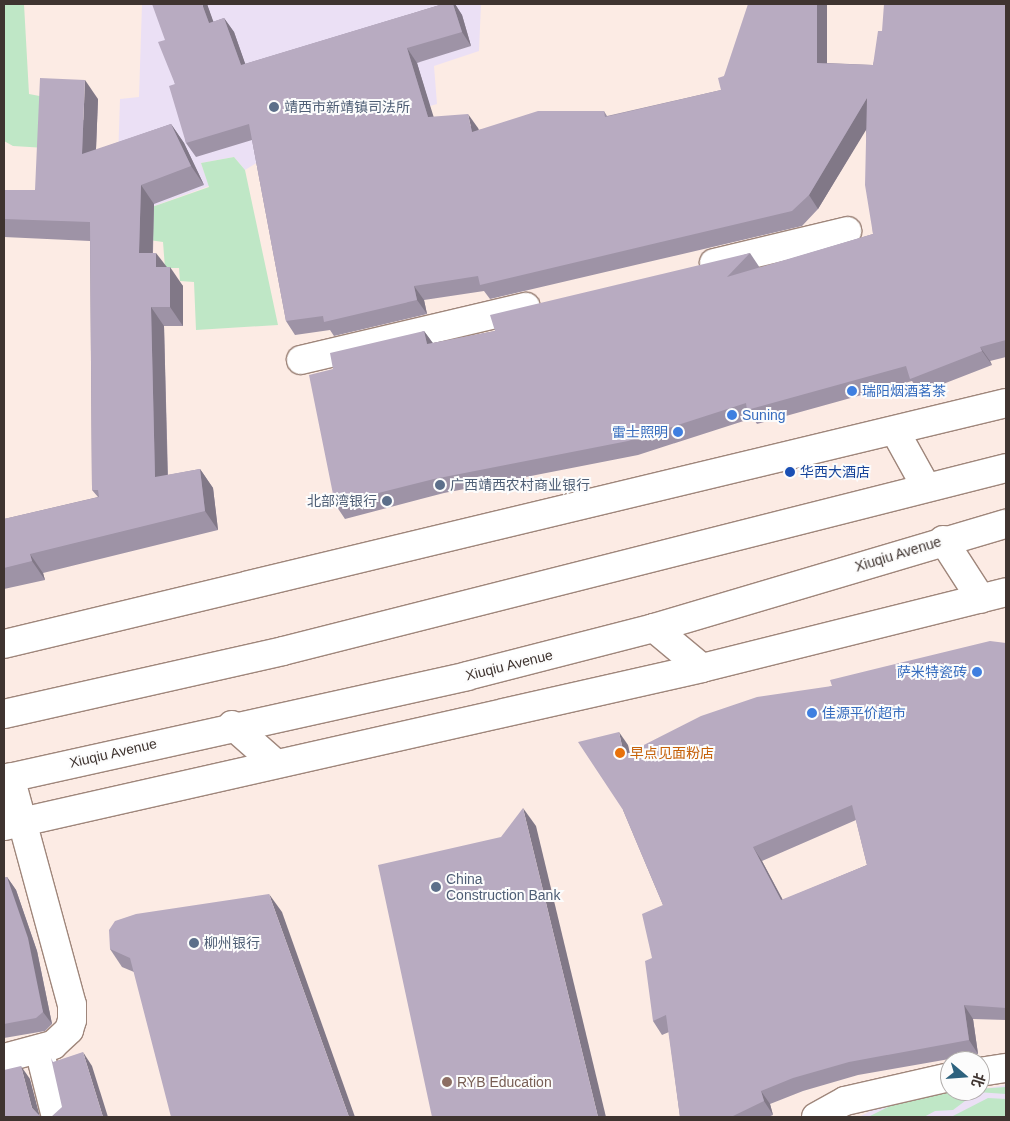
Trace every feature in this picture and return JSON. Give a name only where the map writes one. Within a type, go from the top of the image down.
[{"type":"street","points":[[684,270],[847,232]]},
{"type":"street","points":[[301,360],[550,302]]},
{"type":"street","points":[[4,644],[896,431],[1006,403]]},
{"type":"street","points":[[896,431],[926,487]]},
{"type":"street","points":[[4,714],[283,651],[1006,468]]},
{"type":"street","name":"Xiuqiu Avenue","points":[[7,778],[232,725],[467,676],[654,628],[943,540],[1006,524]]},
{"type":"street","points":[[943,540],[981,599]]},
{"type":"street","points":[[12,823],[275,762],[702,668],[1006,592]]},
{"type":"street","points":[[654,628],[702,668]]},
{"type":"street","points":[[232,725],[275,762]]},
{"type":"street","points":[[4,1058],[39,1049],[61,1040],[69,1030],[72,1005],[12,823],[7,778]]},
{"type":"street","points":[[39,1049],[56,1117]]},
{"type":"street","points":[[990,1070],[1006,1068]]},
{"type":"street","points":[[816,1117],[845,1101],[940,1078]]},
{"type":"shaded area","name":"靖西市新靖镇司法所","points":[[142,4],[481,4],[479,51],[434,66],[437,104],[282,147],[245,170],[234,157],[201,163],[209,186],[132,214],[117,190],[120,99],[139,97]]},
{"type":"shaded area","points":[[1006,1085],[1006,1117],[859,1117],[882,1105],[940,1096],[940,1101],[990,1101],[990,1088]]},
{"type":"green space","points":[[4,4],[24,4],[29,94],[50,98],[46,148],[13,146],[4,141]]},
{"type":"green space","points":[[234,157],[245,170],[278,325],[196,330],[194,282],[180,281],[179,268],[165,268],[163,242],[149,240],[132,214],[209,187],[201,163]]},
{"type":"green space","points":[[1006,1087],[1006,1094],[990,1093],[990,1088]]},
{"type":"green space","points":[[940,1093],[940,1101],[965,1101],[953,1110],[935,1111],[924,1117],[868,1117],[894,1104]]},
{"type":"green space","points":[[990,1098],[1006,1099],[1005,1117],[951,1117],[982,1101],[990,1101]]},
{"type":"building","points":[[152,4],[202,4],[209,23],[224,18],[241,65],[443,4],[453,4],[462,32],[407,48],[428,117],[468,114],[472,132],[538,111],[604,111],[605,117],[721,90],[718,78],[724,76],[748,4],[817,4],[817,63],[873,65],[878,31],[882,31],[884,4],[1006,4],[1006,340],[980,347],[982,351],[910,379],[906,366],[747,410],[746,403],[628,441],[434,479],[335,504],[309,375],[333,369],[330,353],[424,331],[427,344],[495,331],[490,315],[750,253],[727,277],[873,234],[865,185],[867,98],[809,195],[792,211],[480,285],[478,276],[414,286],[417,300],[324,322],[323,316],[286,321],[249,124],[186,143],[169,86],[175,84],[158,42],[165,40]]},
{"type":"building","points":[[40,78],[85,80],[82,154],[171,124],[191,166],[141,185],[139,253],[156,253],[156,267],[170,267],[170,307],[151,307],[155,477],[200,469],[205,511],[30,554],[32,561],[4,568],[4,519],[99,497],[98,490],[92,490],[90,222],[4,219],[4,190],[35,190]]},
{"type":"building","points":[[990,641],[1006,643],[1006,1008],[964,1005],[969,1040],[849,1062],[793,1078],[761,1091],[764,1101],[731,1117],[680,1117],[666,1015],[653,1021],[645,961],[652,958],[642,914],[663,905],[623,810],[578,742],[619,732],[624,755],[701,716],[757,697],[832,686],[830,680]],"holes":[[[852,805],[867,865],[781,900],[753,847]]]},
{"type":"building","points":[[523,808],[598,1117],[432,1117],[378,865],[501,837]]},
{"type":"building","points":[[7,877],[28,938],[43,1012],[36,1018],[4,1024],[4,878]]},
{"type":"building","points":[[269,894],[349,1117],[171,1117],[130,958],[110,949],[109,930],[115,921],[136,914]]},
{"type":"building","points":[[83,1052],[103,1117],[51,1117],[62,1107],[51,1058],[53,1062]]},
{"type":"building","points":[[21,1066],[32,1108],[41,1117],[4,1117],[4,1070]]},
{"type":"place","name":"靖西市新靖镇司法所","points":[[274,107]]},
{"type":"place","name":"瑞阳烟酒茗茶","points":[[852,391]]},
{"type":"place","name":"Suning","points":[[732,415]]},
{"type":"place","name":"雷士照明","points":[[678,432]]},
{"type":"place","name":"华西大酒店","points":[[790,472]]},
{"type":"place","name":"广西靖西农村商业银行","points":[[440,485]]},
{"type":"place","name":"北部湾银行","points":[[387,501]]},
{"type":"place","name":"萨米特瓷砖","points":[[977,672]]},
{"type":"place","name":"佳源平价超市","points":[[812,713]]},
{"type":"place","name":"早点见面粉店","points":[[620,753]]},
{"type":"place","name":"China Construction Bank","points":[[436,887]]},
{"type":"place","name":"柳州银行","points":[[194,943]]},
{"type":"place","name":"RYB Education","points":[[447,1082]]}]
